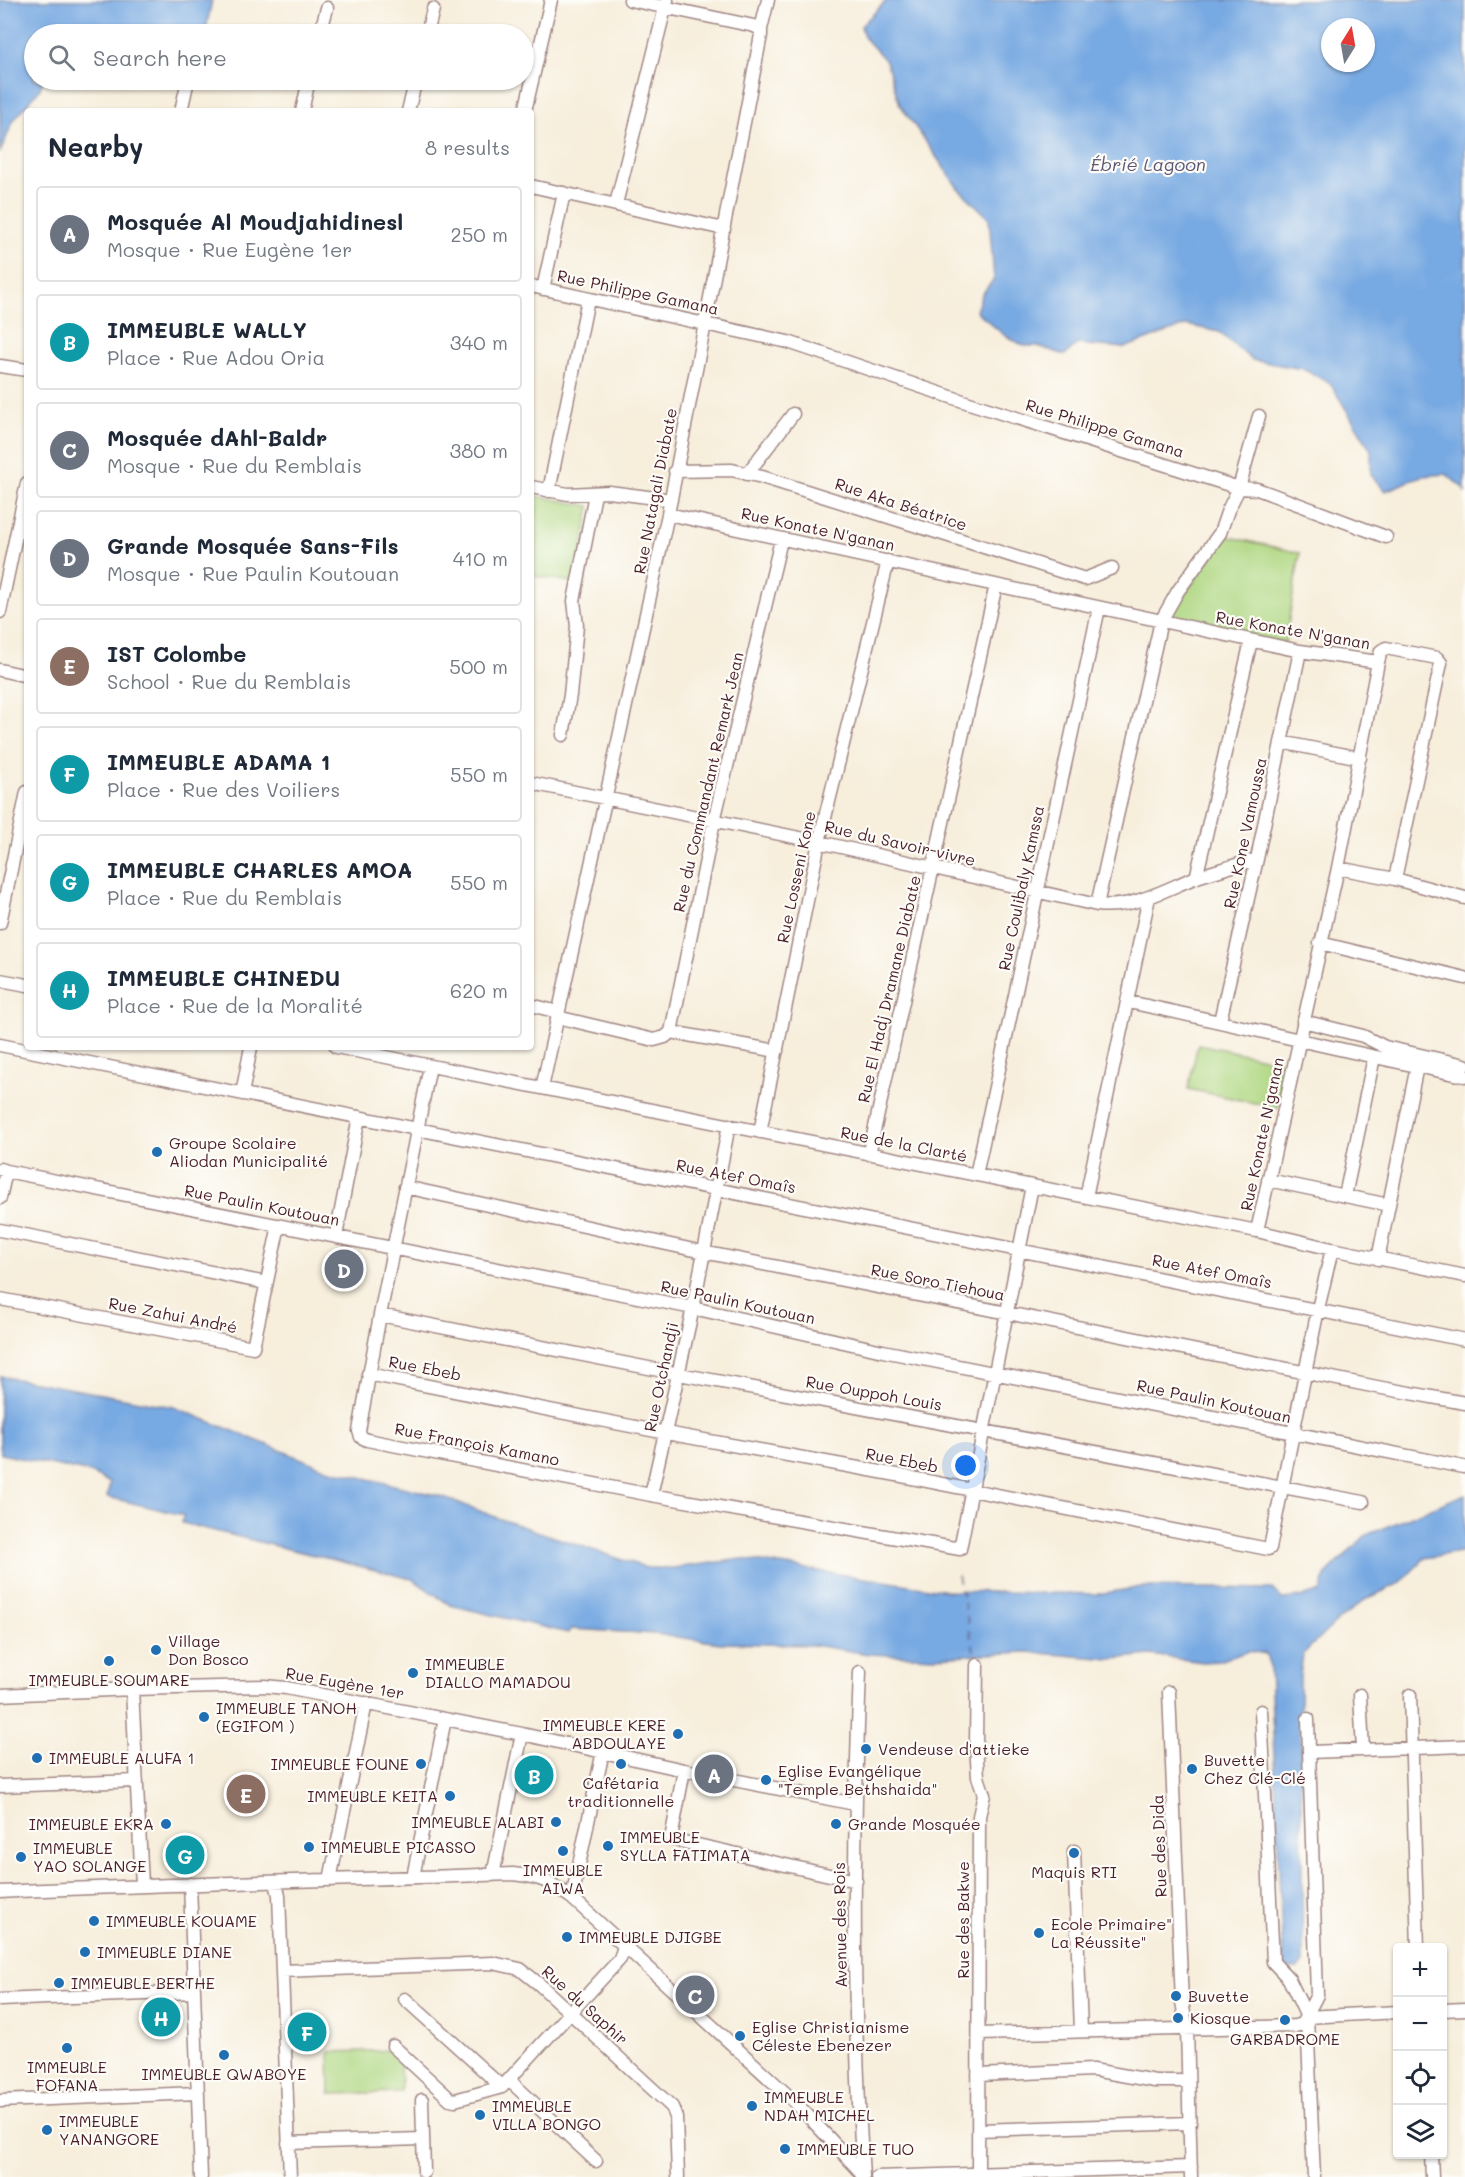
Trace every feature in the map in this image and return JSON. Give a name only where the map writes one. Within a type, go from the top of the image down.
[{"type":"street","points":[[534,73],[551,0]]},
{"type":"street","points":[[630,0],[666,3],[761,29]]},
{"type":"street","name":"Rue Natagali Diabate","points":[[542,1088],[668,514],[768,0]]},
{"type":"street","points":[[616,204],[666,3]]},
{"type":"street","points":[[323,24],[327,8]]},
{"type":"street","points":[[429,24],[433,9]]},
{"type":"street","points":[[183,108],[186,90]]},
{"type":"street","points":[[303,108],[307,90]]},
{"type":"street","points":[[409,108],[413,90]]},
{"type":"street","points":[[526,108],[530,90]]},
{"type":"street","points":[[534,187],[724,229]]},
{"type":"street","points":[[537,288],[564,193]]},
{"type":"street","name":"Rue Philippe Gamana","points":[[537,288],[788,342],[966,402],[1239,488],[1257,489],[1386,537]]},
{"type":"street","points":[[549,491],[588,299]]},
{"type":"street","points":[[0,366],[24,370]]},
{"type":"street","points":[[747,474],[793,414]]},
{"type":"street","points":[[1096,905],[1161,621],[1178,591],[1220,533],[1239,488],[1259,416]]},
{"type":"street","name":"Rue Aka Béatrice","points":[[675,471],[715,470],[747,474],[794,486],[1085,579],[1112,568]]},
{"type":"street","points":[[534,488],[568,494],[609,492],[670,500]]},
{"type":"street","points":[[563,735],[570,695],[577,626],[574,601],[595,494]]},
{"type":"street","points":[[0,612],[24,497]]},
{"type":"street","name":"Rue Konate N'ganan","points":[[668,514],[1251,641],[1300,651],[1378,662],[1338,868],[1257,1231]]},
{"type":"street","name":"Rue du Commandant Remark Jean","points":[[671,1032],[714,821],[781,540]]},
{"type":"street","name":"Rue Losseni Kone","points":[[760,1132],[819,842],[888,561]]},
{"type":"street","name":"Rue El Hadj Dramane Diabate","points":[[869,1154],[996,585]]},
{"type":"street","name":"Rue Coulibaly Kamssa","points":[[976,1175],[1099,608]]},
{"type":"street","points":[[1196,878],[1251,641]]},
{"type":"street","points":[[1378,662],[1381,651],[1386,648],[1437,658],[1441,663],[1395,879]]},
{"type":"street","name":"Rue Kone Vamoussa","points":[[1220,1021],[1257,859],[1300,651]]},
{"type":"street","points":[[0,670],[24,675]]},
{"type":"street","points":[[1281,742],[1359,758]]},
{"type":"street","name":"Rue du Savoir-vivre","points":[[534,784],[819,842],[1096,905],[1124,905],[1196,878],[1257,859]]},
{"type":"street","points":[[0,920],[24,806]]},
{"type":"street","points":[[1338,868],[1395,879],[1465,898]]},
{"type":"street","points":[[1086,1197],[1129,1002],[1149,897]]},
{"type":"street","points":[[1320,943],[1465,978]]},
{"type":"street","points":[[0,980],[24,984]]},
{"type":"street","points":[[1129,1002],[1465,1076]]},
{"type":"street","points":[[534,1006],[558,1015],[654,1040],[665,1037],[671,1032],[777,1051]]},
{"type":"street","points":[[1303,1021],[1363,1036],[1384,1047],[1465,1065]]},
{"type":"street","name":"Rue Atef Omaîs","points":[[0,1045],[24,1050]]},
{"type":"street","name":"Rue Atef Omaîs","points":[[25,1050],[1465,1340]]},
{"type":"street","points":[[242,1094],[250,1050]]},
{"type":"street","name":"Rue de la Clarté","points":[[351,1050],[1257,1231],[1465,1276]]},
{"type":"street","points":[[1345,1196],[1374,1057]]},
{"type":"street","name":"Rue François Kamano","points":[[430,1066],[368,1374],[359,1431],[361,1437],[651,1495],[960,1549],[971,1490]]},
{"type":"street","points":[[1378,1259],[1417,1066]]},
{"type":"street","points":[[336,1236],[359,1117]]},
{"type":"street","name":"Rue Otchandji","points":[[651,1495],[693,1308],[729,1125]]},
{"type":"street","points":[[0,1198],[3,1170]]},
{"type":"street","name":"Rue Paulin Koutouan","points":[[3,1170],[693,1308],[883,1351],[1463,1467]]},
{"type":"street","points":[[1268,1180],[1389,1205]]},
{"type":"street","points":[[971,1490],[1032,1186]]},
{"type":"street","name":"Rue Soro Tiehoua","points":[[405,1188],[703,1252],[1465,1403]]},
{"type":"street","name":"Rue Zahui André","points":[[0,1299],[254,1347],[279,1225]]},
{"type":"street","points":[[0,1230],[266,1283]]},
{"type":"street","name":"Rue Ebeb","points":[[368,1374],[1268,1549],[1332,1249]]},
{"type":"street","name":"Rue Ouppoh Louis","points":[[380,1315],[679,1374],[1363,1502]]},
{"type":"street","name":"Rue des Bakwe","points":[[977,1665],[976,1743],[978,1777],[984,1795],[979,1816],[978,2175]]},
{"type":"street","name":"Avenue des Rois","points":[[860,1672],[855,1804],[858,2085],[863,2177]]},
{"type":"street","name":"Rue Eugène 1er","points":[[0,1695],[132,1689],[264,1686],[286,1688],[522,1734],[684,1770],[855,1804]]},
{"type":"street","points":[[132,1689],[142,1885]]},
{"type":"street","name":"Rue des Dida","points":[[1169,1692],[1182,2002],[1187,2029],[1191,2172]]},
{"type":"street","points":[[1360,1695],[1364,1750]]},
{"type":"street","points":[[1410,1695],[1418,1943]]},
{"type":"street","points":[[330,1880],[366,1703]]},
{"type":"street","points":[[1261,1711],[1273,1962],[1289,1978],[1307,2017],[1314,2177]]},
{"type":"street","points":[[413,1877],[445,1719]]},
{"type":"street","points":[[979,2034],[1302,2024],[1317,1995],[1308,1719]]},
{"type":"street","points":[[493,1875],[522,1734]]},
{"type":"street","points":[[1310,1752],[1465,1746]]},
{"type":"street","points":[[572,1898],[603,1751]]},
{"type":"street","points":[[684,1770],[671,1839],[856,1881]]},
{"type":"street","points":[[0,1786],[137,1781]]},
{"type":"street","points":[[1074,1851],[1081,2030]]},
{"type":"street","points":[[0,1892],[142,1885],[276,1883],[513,1874],[535,1877],[553,1883],[572,1898],[794,2102],[863,2177]]},
{"type":"street","points":[[276,1883],[279,1895],[290,2177]]},
{"type":"street","points":[[190,1884],[201,2177]]},
{"type":"street","points":[[393,2046],[450,2100],[506,2084],[620,1959],[624,1946]]},
{"type":"street","name":"Rue du Saphir","points":[[282,1971],[493,1963],[520,1969],[672,2107],[676,2117],[678,2177]]},
{"type":"street","points":[[0,2000],[194,1992]]},
{"type":"street","points":[[405,2000],[596,2161]]},
{"type":"street","points":[[1447,2010],[1465,2009]]},
{"type":"street","points":[[1307,2017],[1393,2012]]},
{"type":"street","points":[[978,2075],[1094,2070],[1155,2081],[1188,2081]]},
{"type":"street","points":[[0,2101],[198,2094]]},
{"type":"street","points":[[422,2100],[424,2172]]},
{"type":"street","points":[[978,2130],[1190,2123]]},
{"type":"street","points":[[288,2143],[422,2139]]},
{"type":"street","points":[[1431,2159],[1432,2177]]},
{"type":"street","points":[[877,2177],[1191,2172]]},
{"type":"green space","points":[[534,496],[590,506],[576,583],[534,576]]},
{"type":"green space","points":[[1226,536],[1300,553],[1285,643],[1168,617]]},
{"type":"green space","points":[[1198,1044],[1288,1063],[1278,1108],[1188,1089]]},
{"type":"green space","points":[[400,2050],[401,2092],[330,2094],[329,2052]]},
{"type":"water","points":[[0,0],[212,0],[207,24],[57,22],[56,24],[24,24],[24,90],[39,90],[13,121],[0,153]]},
{"type":"water","name":"Ébrié Lagoon","points":[[887,0],[1465,0],[1465,493],[1464,489],[1446,474],[1422,476],[1385,491],[1371,475],[1371,450],[1330,383],[1303,369],[1252,360],[1219,332],[1187,325],[1124,348],[1077,344],[1065,355],[1037,346],[1024,346],[1004,335],[976,311],[982,294],[994,279],[989,218],[958,188],[900,105],[886,61],[864,37],[861,26]]},
{"type":"water","points":[[0,1376],[174,1407],[327,1469],[444,1497],[503,1520],[647,1568],[673,1568],[742,1559],[948,1591],[1099,1594],[1141,1587],[1272,1589],[1282,1599],[1302,1597],[1321,1591],[1325,1576],[1364,1536],[1465,1494],[1465,1551],[1425,1558],[1400,1583],[1365,1600],[1336,1622],[1303,1654],[1300,1676],[1303,1963],[1298,1969],[1289,1969],[1283,1964],[1270,1667],[1266,1654],[1249,1651],[1219,1661],[1203,1662],[1150,1655],[1112,1659],[1027,1652],[934,1657],[869,1654],[813,1645],[720,1643],[656,1634],[572,1629],[568,1633],[450,1605],[412,1579],[182,1523],[183,1515],[107,1497],[110,1483],[88,1472],[0,1454]]},
{"type":"ferry route","points":[[958,1575],[976,1660]]},
{"type":"place","name":"Groupe Scolaire Aliodan Municipalité","points":[[157,1152]]},
{"type":"place","name":"Grande Mosquée Sans-Fils","points":[[344,1269]]},
{"type":"place","name":"Village Don Bosco","points":[[156,1650]]},
{"type":"place","name":"IMMEUBLE SOUMARE","points":[[109,1661]]},
{"type":"place","name":"IMMEUBLE DIALLO MAMADOU","points":[[413,1673]]},
{"type":"place","name":"IMMEUBLE TANOH (EGIFOM )","points":[[204,1717]]},
{"type":"place","name":"IMMEUBLE KERE ABDOULAYE","points":[[678,1734]]},
{"type":"place","name":"Vendeuse d'attieke","points":[[866,1749]]},
{"type":"place","name":"IMMEUBLE ALUFA 1","points":[[37,1758]]},
{"type":"place","name":"IMMEUBLE FOUNE","points":[[421,1764]]},
{"type":"place","name":"Cafétaria traditionnelle","points":[[621,1764]]},
{"type":"place","name":"Buvette Chez Clé-Clé","points":[[1192,1769]]},
{"type":"place","name":"Mosquée Al Moudjahidinesl","points":[[714,1774]]},
{"type":"place","name":"IMMEUBLE WALLY","points":[[534,1775]]},
{"type":"place","name":"Eglise Evangélique \"Temple Bethshaida\"","points":[[766,1780]]},
{"type":"place","name":"IST Colombe","points":[[246,1794]]},
{"type":"place","name":"IMMEUBLE KEITA","points":[[450,1796]]},
{"type":"place","name":"IMMEUBLE ALABI","points":[[556,1822]]},
{"type":"place","name":"IMMEUBLE EKRA","points":[[166,1824]]},
{"type":"place","name":"Grande Mosquée","points":[[836,1824]]},
{"type":"place","name":"IMMEUBLE SYLLA FATIMATA","points":[[608,1846]]},
{"type":"place","name":"IMMEUBLE PICASSO","points":[[309,1847]]},
{"type":"place","name":"IMMEUBLE AIWA","points":[[563,1851]]},
{"type":"place","name":"Maquis RTI","points":[[1074,1853]]},
{"type":"place","name":"IMMEUBLE CHARLES AMOA","points":[[185,1855]]},
{"type":"place","name":"IMMEUBLE YAO SOLANGE","points":[[21,1857]]},
{"type":"place","name":"IMMEUBLE KOUAME","points":[[94,1921]]},
{"type":"place","name":"Ecole Primaire\" La Réussite\"","points":[[1039,1933]]},
{"type":"place","name":"IMMEUBLE DJIGBE","points":[[567,1937]]},
{"type":"place","name":"IMMEUBLE DIANE","points":[[85,1952]]},
{"type":"place","name":"IMMEUBLE BERTHE","points":[[59,1983]]},
{"type":"place","name":"Mosquée dAhl-Baldr","points":[[695,1995]]},
{"type":"place","name":"Buvette","points":[[1176,1996]]},
{"type":"place","name":"IMMEUBLE CHINEDU","points":[[161,2017]]},
{"type":"place","name":"Kiosque","points":[[1178,2018]]},
{"type":"place","name":"GARBADROME","points":[[1285,2020]]},
{"type":"place","name":"IMMEUBLE ADAMA 1","points":[[307,2032]]},
{"type":"place","name":"Eglise Christianisme Céleste Ebenezer","points":[[740,2036]]},
{"type":"place","name":"IMMEUBLE FOFANA","points":[[67,2048]]},
{"type":"place","name":"IMMEUBLE QWABOYE","points":[[224,2055]]},
{"type":"place","name":"IMMEUBLE NDAH MICHEL","points":[[752,2106]]},
{"type":"place","name":"IMMEUBLE VILLA BONGO","points":[[480,2115]]},
{"type":"place","name":"IMMEUBLE YANANGORE","points":[[47,2130]]},
{"type":"place","name":"IMMEUBLE TUO","points":[[785,2149]]}]
